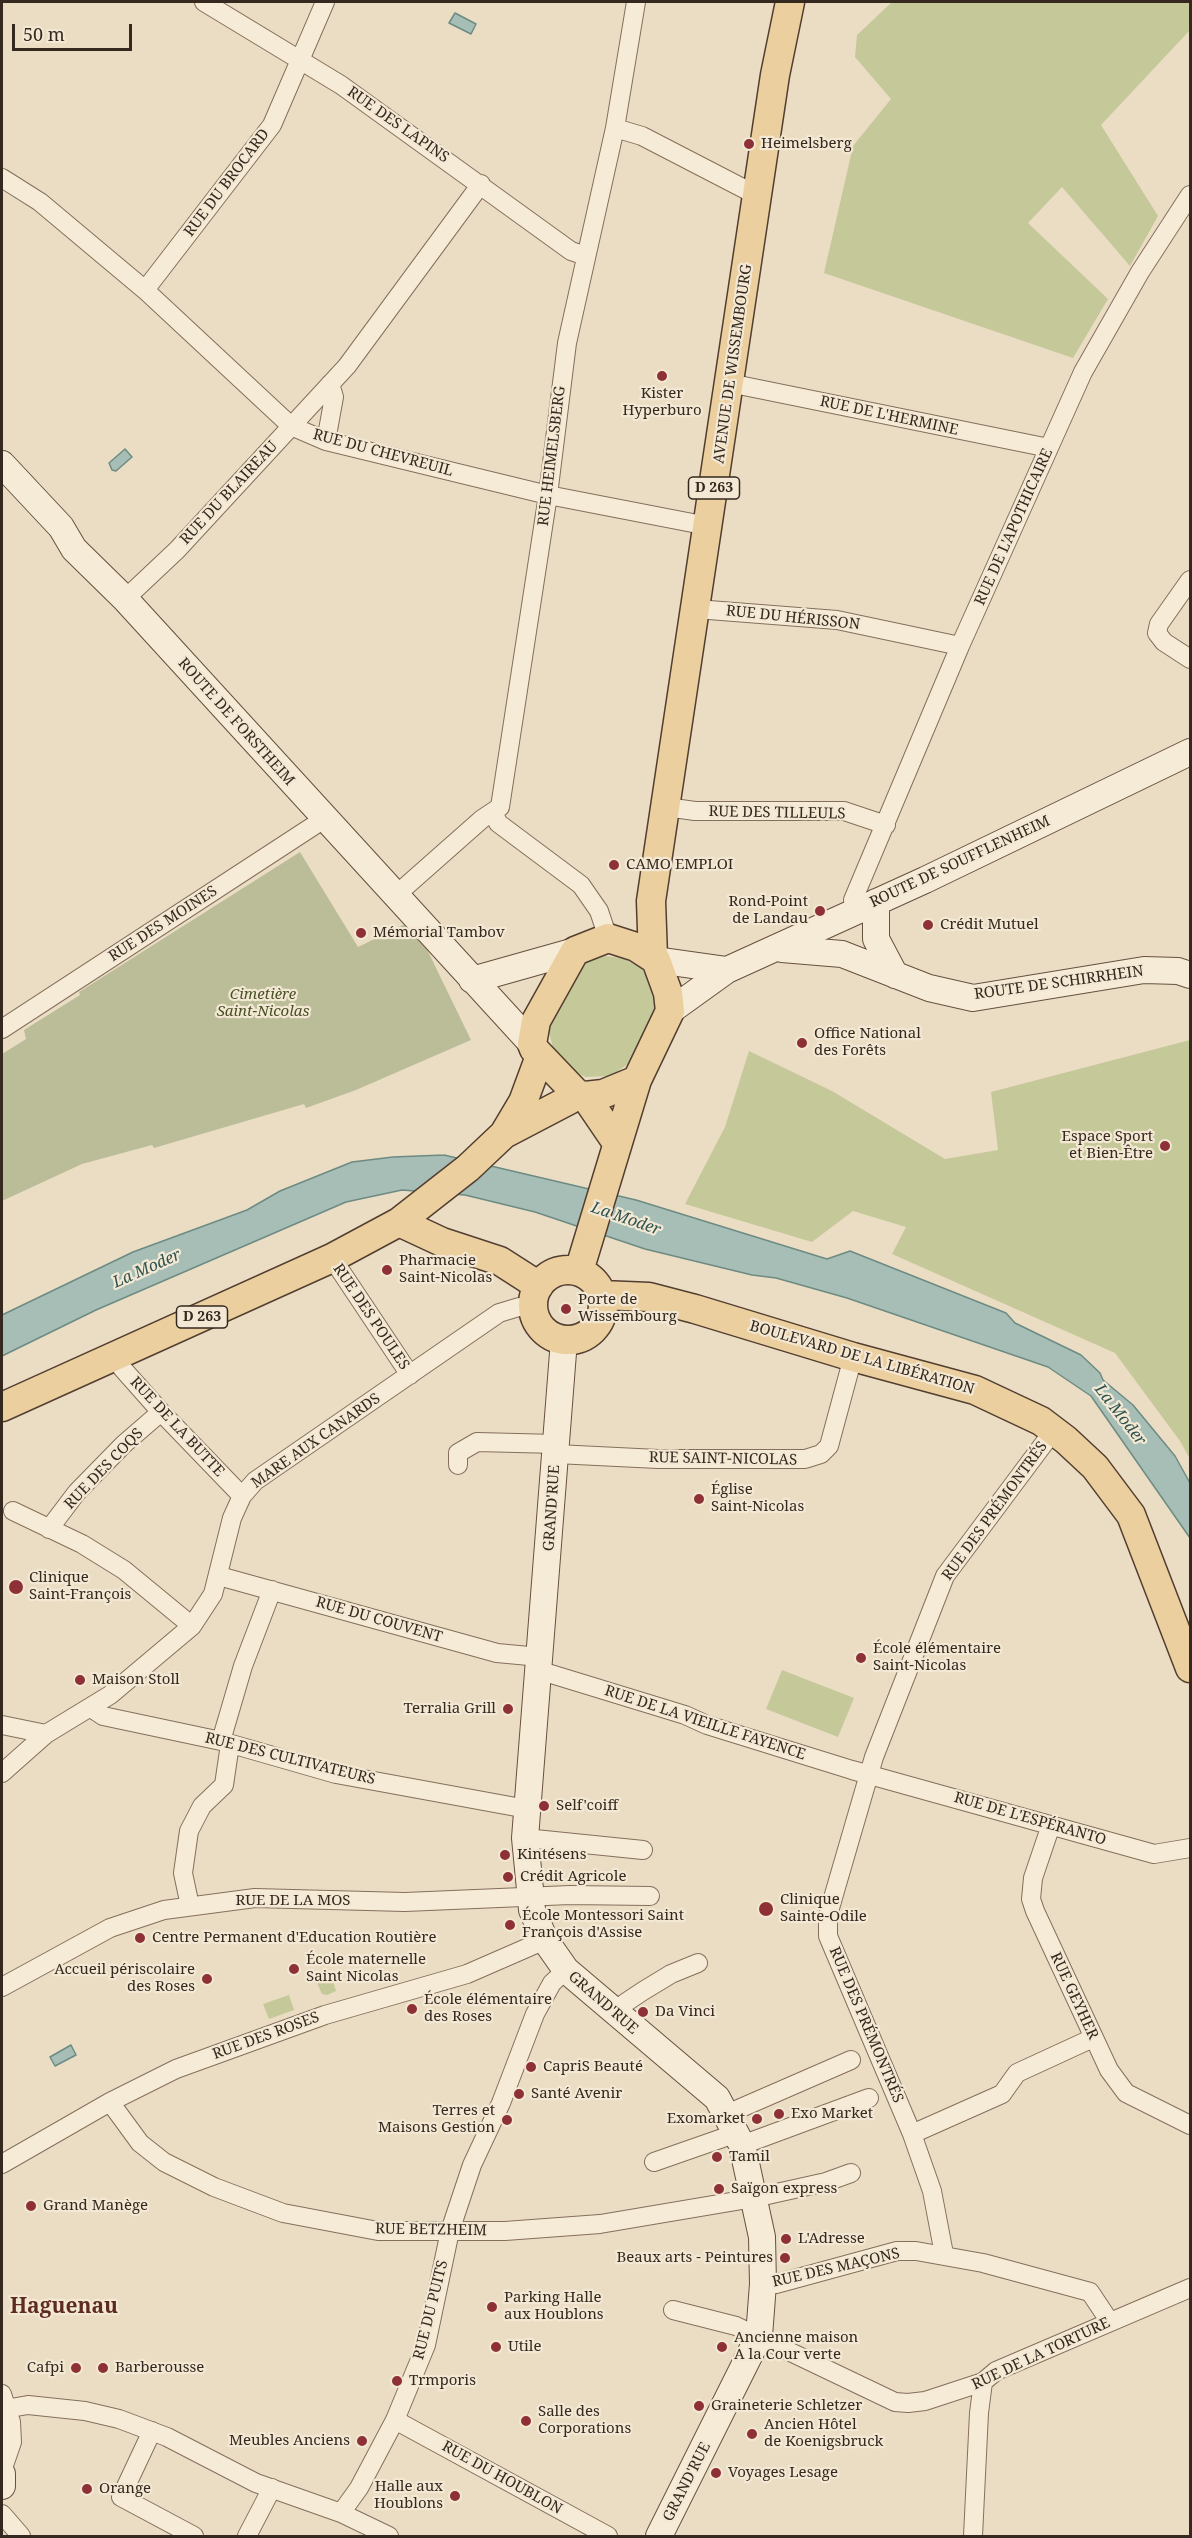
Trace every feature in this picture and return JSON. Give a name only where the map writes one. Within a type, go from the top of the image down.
[{"type":"main road","name":"AVENUE DE WISSEMBOURG","points":[[654,958],[651,901],[758,196],[784,4]]},
{"type":"main road","points":[[615,1153],[581,1095],[536,1050],[536,1021],[575,951],[608,938],[651,901]]},
{"type":"main road","points":[[579,1271],[637,1080],[670,1011],[668,993],[654,958],[629,944],[608,938]]},
{"type":"main road","name":"D 263","points":[[501,1138],[523,1102],[536,1050]]},
{"type":"main road","points":[[581,1095],[603,1094],[637,1080]]},
{"type":"main road","name":"D 263","points":[[2,1407],[332,1258],[410,1214],[501,1138],[581,1095]]},
{"type":"main road","points":[[410,1214],[442,1242],[500,1261],[536,1297],[543,1329],[552,1336],[564,1340],[575,1339],[595,1328],[601,1318],[602,1295],[589,1276],[579,1271],[556,1272],[536,1297]]},
{"type":"main road","name":"BOULEVARD DE LA LIBÉRATION","points":[[602,1295],[660,1299],[853,1357],[975,1390],[1054,1430],[1095,1467],[1131,1515],[1191,1668]]},
{"type":"street","name":"RUE DES LAPINS","points":[[204,2],[300,59],[481,184],[571,251],[586,256]]},
{"type":"street","name":"RUE DU BROCARD","points":[[146,290],[272,125],[325,2]]},
{"type":"street","name":"RUE HEIMELSBERG","points":[[494,813],[500,807],[502,796],[548,495],[567,343],[615,128],[636,2]]},
{"type":"street","points":[[615,128],[642,136],[758,196]]},
{"type":"street","name":"RUE DU CHEVREUIL","points":[[2,178],[40,202],[146,290],[291,426],[326,441],[548,495],[708,526]]},
{"type":"street","name":"RUE DU BLAIREAU","points":[[126,599],[177,550],[347,366],[481,184]]},
{"type":"street","name":"RUE DE L'APOTHICAIRE","points":[[857,911],[853,900],[960,646],[1083,372],[1140,272],[1183,222],[1191,195]]},
{"type":"street","name":"RUE DE L'HERMINE","points":[[729,383],[1048,448]]},
{"type":"street","points":[[326,441],[334,397],[330,384]]},
{"type":"street","name":"ROUTE DE FORSTHEIM","points":[[7,478],[61,527],[74,549],[126,599],[536,1050]]},
{"type":"street","points":[[1191,580],[1159,624],[1157,633],[1164,642],[1191,659]]},
{"type":"street","name":"RUE DU HÉRISSON","points":[[696,609],[837,620],[960,646]]},
{"type":"street","name":"ROUTE DE SOUFFLENHEIM","points":[[670,1011],[727,970],[857,911],[1191,752]]},
{"type":"street","name":"RUE DES TILLEULS","points":[[666,807],[695,812],[844,812],[886,825]]},
{"type":"street","points":[[396,895],[482,819],[494,813],[498,823],[581,885],[599,911],[608,938]]},
{"type":"street","name":"RUE DES MOINES","points":[[2,1029],[324,819]]},
{"type":"street","points":[[857,911],[860,961]]},
{"type":"street","points":[[857,911],[876,939],[895,975]]},
{"type":"street","name":"ROUTE DE SCHIRRHEIN","points":[[776,949],[842,954],[929,988],[973,998],[1144,970],[1178,971],[1191,975]]},
{"type":"street","points":[[472,980],[575,951]]},
{"type":"street","points":[[654,958],[727,970]]},
{"type":"street","name":"RUE DES POULES","points":[[332,1258],[410,1375]]},
{"type":"street","name":"MARE AUX CANARDS","points":[[2,1773],[46,1734],[110,1695],[192,1626],[208,1602],[219,1576],[232,1518],[242,1496],[255,1481],[499,1312],[519,1307],[536,1297]]},
{"type":"street","name":"GRAND'RUE","points":[[564,1340],[525,1838],[532,1910],[545,1940],[566,1970],[616,2015],[703,2084],[717,2098],[735,2131],[754,2198],[762,2237],[763,2284],[759,2336],[659,2536]]},
{"type":"street","name":"RUE DE LA BUTTE","points":[[116,1356],[122,1368],[161,1412],[242,1496]]},
{"type":"street","name":"RUE SAINT-NICOLAS","points":[[459,1465],[459,1453],[477,1442],[658,1459],[805,1460],[820,1454],[829,1446],[853,1357]]},
{"type":"street","name":"RUE DES COQS","points":[[49,1529],[77,1492],[124,1444],[161,1412]]},
{"type":"street","name":"RUE DES PRÉMONTRÉS","points":[[944,2254],[932,2191],[912,2134],[828,1936],[828,1915],[874,1757],[945,1576],[1054,1430]]},
{"type":"street","points":[[13,1511],[82,1544],[124,1570],[192,1626]]},
{"type":"street","name":"RUE DU COUVENT","points":[[219,1576],[539,1665]]},
{"type":"street","points":[[190,1906],[183,1873],[189,1831],[202,1806],[224,1785],[225,1742],[243,1666],[272,1590]]},
{"type":"street","name":"RUE DE LA VIEILLE FAYENCE","points":[[539,1665],[551,1674],[870,1775]]},
{"type":"street","name":"RUE DES CULTIVATEURS","points":[[91,1708],[103,1716],[225,1742],[336,1774],[527,1809]]},
{"type":"street","points":[[2,1725],[46,1734]]},
{"type":"street","name":"RUE DE L'ESPÉRANTO","points":[[870,1775],[1154,1854],[1191,1848]]},
{"type":"street","name":"RUE GEYHER","points":[[1051,1825],[1033,1878],[1031,1899],[1093,2038],[1109,2070],[1126,2093],[1191,2126]]},
{"type":"street","points":[[525,1838],[643,1850]]},
{"type":"street","name":"RUE DE LA MOS","points":[[2,1987],[110,1928],[164,1910],[190,1906],[255,1898],[405,1902],[531,1897],[650,1896]]},
{"type":"street","name":"RUE DES ROSES","points":[[2,2164],[110,2102],[196,2062],[347,2008],[467,1974],[545,1940]]},
{"type":"street","points":[[616,2015],[625,2003],[643,1991],[671,1974],[698,1963]]},
{"type":"street","name":"RUE DU PUITS","points":[[341,2512],[359,2488],[395,2420],[426,2345],[450,2231],[472,2165],[501,2103],[535,2014],[552,1983],[566,1970]]},
{"type":"street","points":[[912,2134],[1002,2094],[1017,2073],[1093,2038]]},
{"type":"street","points":[[735,2131],[852,2060]]},
{"type":"street","points":[[654,2162],[735,2131],[869,2098]]},
{"type":"street","name":"RUE BETZHEIM","points":[[110,2102],[140,2143],[164,2162],[214,2187],[283,2213],[378,2231],[505,2231],[600,2224],[754,2198],[826,2182],[851,2173]]},
{"type":"street","name":"RUE DES MAÇONS","points":[[763,2284],[776,2284],[897,2251],[944,2254],[1090,2292],[1110,2322]]},
{"type":"street","name":"RUE DE LA TORTURE","points":[[673,2310],[736,2326],[894,2402],[925,2401],[983,2382],[996,2371],[1191,2288]]},
{"type":"street","points":[[973,2536],[978,2424],[983,2382]]},
{"type":"street","points":[[2,2486],[2,2472],[12,2442],[12,2426],[3,2406],[28,2405],[85,2411],[119,2419],[152,2431],[272,2488],[341,2512],[389,2536]]},
{"type":"street","name":"RUE DU HOUBLON","points":[[395,2420],[608,2536]]},
{"type":"street","points":[[152,2431],[121,2497],[194,2536]]},
{"type":"street","points":[[247,2536],[272,2488]]},
{"type":"street","points":[[2,2514],[21,2536]]},
{"type":"green space","points":[[892,2],[1189,2],[1190,30],[1101,125],[1158,216],[1130,266],[1062,187],[1028,223],[1108,299],[1073,358],[824,273],[853,146],[891,99],[855,57],[857,35]]},
{"type":"green space","name":"Cimetière Saint-Nicolas","points":[[300,852],[358,947],[407,923],[421,937],[471,1040],[356,1090],[306,1108],[304,1104],[154,1148],[152,1145],[82,1164],[2,1201],[2,1054],[26,1039],[24,1030],[80,995],[79,992]]},
{"type":"green space","points":[[605,956],[622,958],[641,968],[649,977],[657,1007],[632,1061],[611,1076],[586,1077],[570,1071],[554,1052],[548,1028],[550,1018],[582,964]]},
{"type":"green space","points":[[1190,1040],[1190,1459],[1180,1441],[1115,1353],[892,1254],[906,1227],[853,1211],[812,1242],[685,1204],[725,1127],[749,1051],[832,1091],[945,1159],[998,1150],[991,1092]]},
{"type":"green space","points":[[782,1670],[854,1698],[838,1737],[766,1709]]},
{"type":"green space","points":[[325,1974],[331,1974],[336,1991],[327,1995],[322,1994],[318,1985],[318,1980],[325,1979]]},
{"type":"green space","points":[[289,1995],[294,2010],[269,2019],[263,2004]]},
{"type":"water","points":[[455,13],[476,24],[471,34],[449,23]]},
{"type":"water","points":[[125,449],[132,457],[116,471],[112,470],[109,463]]},
{"type":"water","name":"La Moder","points":[[444,1155],[636,1200],[827,1259],[850,1251],[1006,1313],[1015,1323],[1081,1355],[1100,1373],[1103,1380],[1133,1405],[1175,1456],[1190,1483],[1190,1538],[1091,1396],[1048,1367],[847,1298],[776,1278],[752,1275],[645,1249],[535,1212],[465,1195],[402,1190],[346,1202],[96,1310],[2,1356],[2,1315],[133,1252],[247,1210],[280,1191],[352,1162],[393,1157]]},
{"type":"water","points":[[71,2045],[76,2055],[55,2066],[50,2057]]},
{"type":"place","name":"Heimelsberg","points":[[749,144]]},
{"type":"place","name":"Kister Hyperburo","points":[[662,376]]},
{"type":"place","name":"CAMO EMPLOI","points":[[614,865]]},
{"type":"place","name":"Rond-Point de Landau","points":[[820,911]]},
{"type":"place","name":"Crédit Mutuel","points":[[928,925]]},
{"type":"place","name":"Mémorial Tambov","points":[[361,933]]},
{"type":"place","name":"Office National des Forêts","points":[[802,1043]]},
{"type":"place","name":"Espace Sport et Bien-Être","points":[[1165,1146]]},
{"type":"place","name":"Pharmacie Saint-Nicolas","points":[[387,1270]]},
{"type":"place","name":"Porte de Wissembourg","points":[[566,1309]]},
{"type":"place","name":"Église Saint-Nicolas","points":[[699,1499]]},
{"type":"place","name":"Clinique Saint-François","points":[[16,1587]]},
{"type":"place","name":"École élémentaire Saint-Nicolas","points":[[861,1658]]},
{"type":"place","name":"Maison Stoll","points":[[80,1680]]},
{"type":"place","name":"Terralia Grill","points":[[508,1709]]},
{"type":"place","name":"Self'coiff","points":[[544,1806]]},
{"type":"place","name":"Kintésens","points":[[505,1855]]},
{"type":"place","name":"Crédit Agricole","points":[[508,1877]]},
{"type":"place","name":"Clinique Sainte-Odile","points":[[766,1909]]},
{"type":"place","name":"École Montessori Saint François d'Assise","points":[[510,1925]]},
{"type":"place","name":"Centre Permanent d'Education Routière","points":[[140,1938]]},
{"type":"place","name":"École maternelle Saint Nicolas","points":[[294,1969]]},
{"type":"place","name":"Accueil périscolaire des Roses","points":[[207,1979]]},
{"type":"place","name":"École élémentaire des Roses","points":[[412,2009]]},
{"type":"place","name":"Da Vinci","points":[[643,2012]]},
{"type":"place","name":"CapriS Beauté","points":[[531,2067]]},
{"type":"place","name":"Santé Avenir","points":[[519,2094]]},
{"type":"place","name":"Exo Market","points":[[779,2114]]},
{"type":"place","name":"Exomarket","points":[[757,2119]]},
{"type":"place","name":"Terres et Maisons Gestion","points":[[507,2120]]},
{"type":"place","name":"Tamil","points":[[717,2157]]},
{"type":"place","name":"Saïgon express","points":[[719,2189]]},
{"type":"place","name":"Grand Manège","points":[[31,2206]]},
{"type":"place","name":"L'Adresse","points":[[786,2239]]},
{"type":"place","name":"Beaux arts - Peintures","points":[[785,2258]]},
{"type":"place","name":"Parking Halle aux Houblons","points":[[492,2307]]},
{"type":"place","name":"Utile","points":[[496,2347]]},
{"type":"place","name":"Ancienne maison A la Cour verte","points":[[722,2347]]},
{"type":"place","name":"Cafpi","points":[[76,2368]]},
{"type":"place","name":"Barberousse","points":[[103,2368]]},
{"type":"place","name":"Trmporis","points":[[397,2381]]},
{"type":"place","name":"Graineterie Schletzer","points":[[699,2406]]},
{"type":"place","name":"Salle des Corporations","points":[[526,2421]]},
{"type":"place","name":"Ancien Hôtel de Koenigsbruck","points":[[752,2434]]},
{"type":"place","name":"Meubles Anciens","points":[[362,2441]]},
{"type":"place","name":"Voyages Lesage","points":[[716,2473]]},
{"type":"place","name":"Orange","points":[[87,2489]]},
{"type":"place","name":"Halle aux Houblons","points":[[455,2496]]},
{"type":"district","name":"Haguenau","points":[[64,2307]]}]
